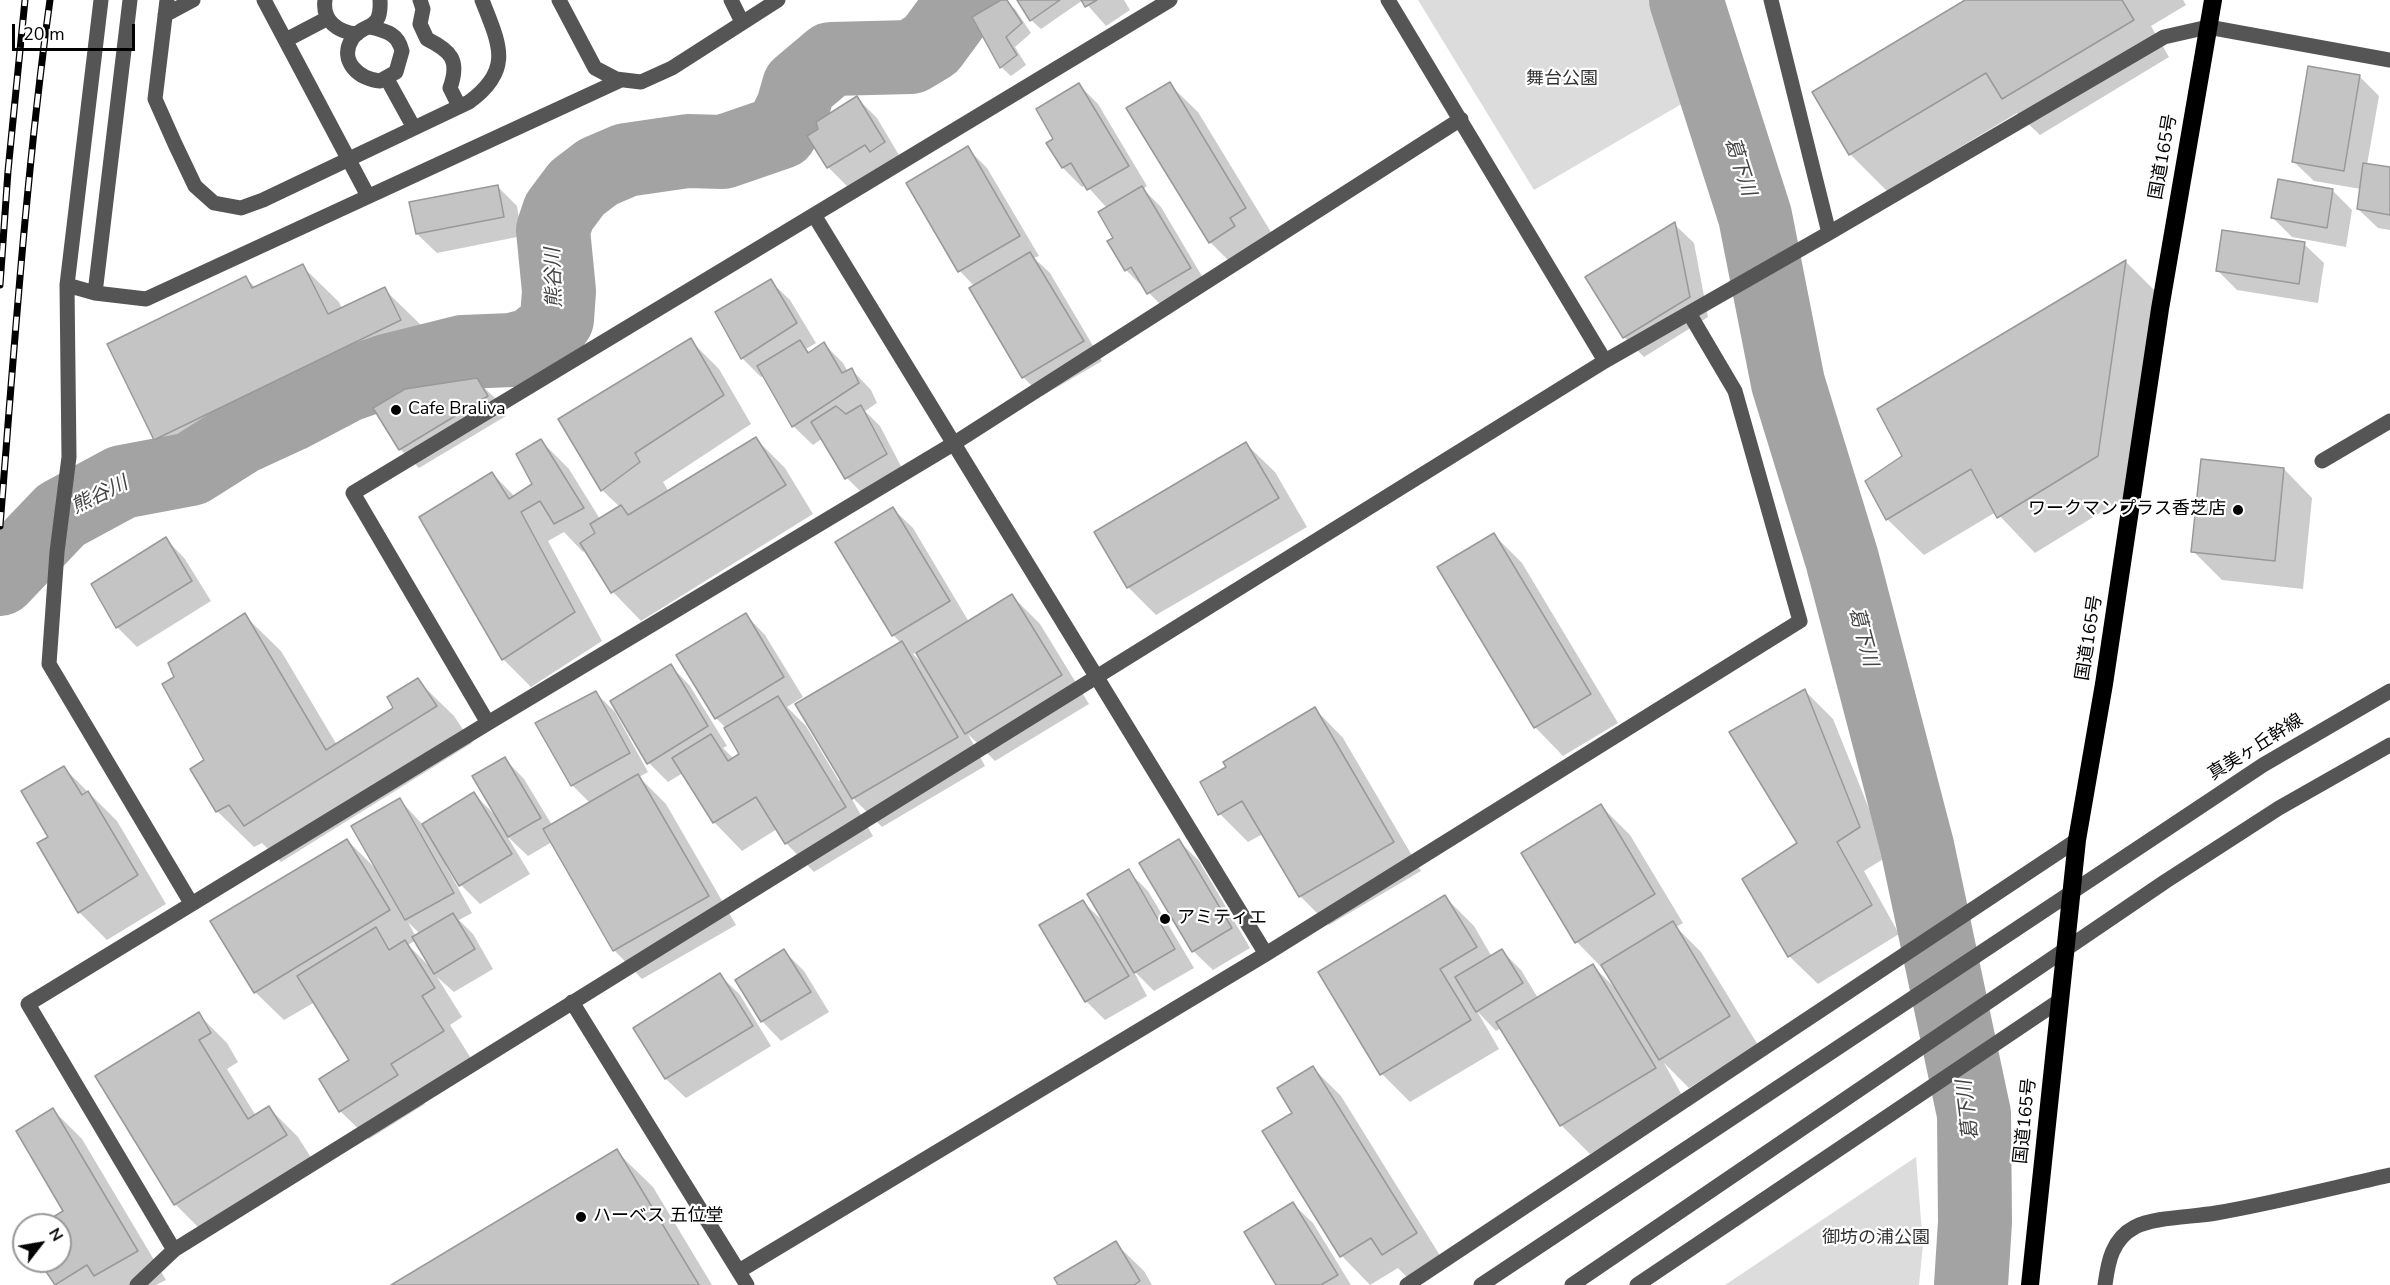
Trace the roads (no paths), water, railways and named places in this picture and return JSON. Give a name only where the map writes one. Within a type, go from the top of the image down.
[{"type":"highway","name":"国道165号","points":[[2030,1285],[2077,840],[2104,684],[2160,309],[2213,0]]},
{"type":"street","points":[[101,0],[67,285],[69,457],[57,552],[49,664],[191,903]]},
{"type":"street","points":[[95,293],[130,0]]},
{"type":"street","points":[[193,0],[166,8],[155,99],[195,186],[214,202],[241,208],[263,200],[414,128],[486,90],[499,66],[499,44],[482,0]]},
{"type":"street","points":[[264,0],[368,196]]},
{"type":"street","points":[[325,0],[324,10],[338,29],[364,31],[390,33],[400,44],[402,51],[400,65],[396,72],[387,79],[369,80],[356,72],[349,57],[351,43],[364,31],[379,16],[380,0]]},
{"type":"street","points":[[420,0],[423,9],[420,24],[427,39],[441,45],[452,60],[453,79],[450,88],[459,106]]},
{"type":"street","points":[[559,0],[595,68],[621,80],[641,82],[656,76],[778,0]]},
{"type":"street","points":[[731,0],[742,22]]},
{"type":"street","points":[[488,723],[353,493],[1170,0]]},
{"type":"street","points":[[1388,0],[1605,361]]},
{"type":"street","points":[[1771,0],[1830,233]]},
{"type":"street","points":[[286,40],[328,18]]},
{"type":"street","points":[[137,1285],[174,1250],[1605,361],[2164,38],[2208,27],[2390,60]]},
{"type":"street","points":[[387,79],[414,128]]},
{"type":"street","points":[[67,285],[95,293],[146,299],[621,80]]},
{"type":"street","points":[[174,1250],[28,1004],[488,723],[953,444],[1461,119]]},
{"type":"street","points":[[814,215],[1266,954]]},
{"type":"street","points":[[739,1271],[1266,954],[1800,621],[1735,391],[1689,313]]},
{"type":"street","points":[[2322,461],[2390,421]]},
{"type":"street","name":"真美ヶ丘幹線","points":[[1481,1285],[2263,765],[2390,691]]},
{"type":"street","points":[[1572,1285],[2166,881],[2280,808],[2390,745]]},
{"type":"street","points":[[1407,1285],[2077,840]]},
{"type":"street","points":[[1637,1285],[2059,1001]]},
{"type":"street","points":[[572,1002],[747,1285]]},
{"type":"street","points":[[2105,1285],[2108,1260],[2116,1243],[2134,1227],[2155,1221],[2218,1212],[2390,1175]]},
{"type":"waterway","name":"熊谷川","points":[[0,579],[61,515],[122,482],[191,469],[240,438],[347,385],[387,371],[463,352],[512,350],[532,345],[548,332],[557,319],[559,291],[553,230],[559,212],[577,188],[598,172],[626,160],[688,151],[723,152],[781,132],[793,107],[799,86],[831,59],[911,57],[931,45],[964,0]]},
{"type":"waterway","name":"葛下川","points":[[1686,0],[1755,216],[1788,383],[1842,559],[1917,846],[1974,1114],[1975,1222],[1971,1285]]},
{"type":"railway","points":[[0,285],[8,171],[25,0]]},
{"type":"railway","points":[[0,526],[27,197],[50,0]]},
{"type":"place","name":"Cafe Braliva","points":[[396,410]]},
{"type":"place","name":"ワークマンプラス香芝店","points":[[2238,510]]},
{"type":"place","name":"アミティエ","points":[[1165,919]]},
{"type":"place","name":"ハーベス 五位堂","points":[[581,1217]]},
{"type":"park label","name":"舞台公園","points":[[1562,80]]},
{"type":"park label","name":"御坊の浦公園","points":[[1876,1239]]}]
